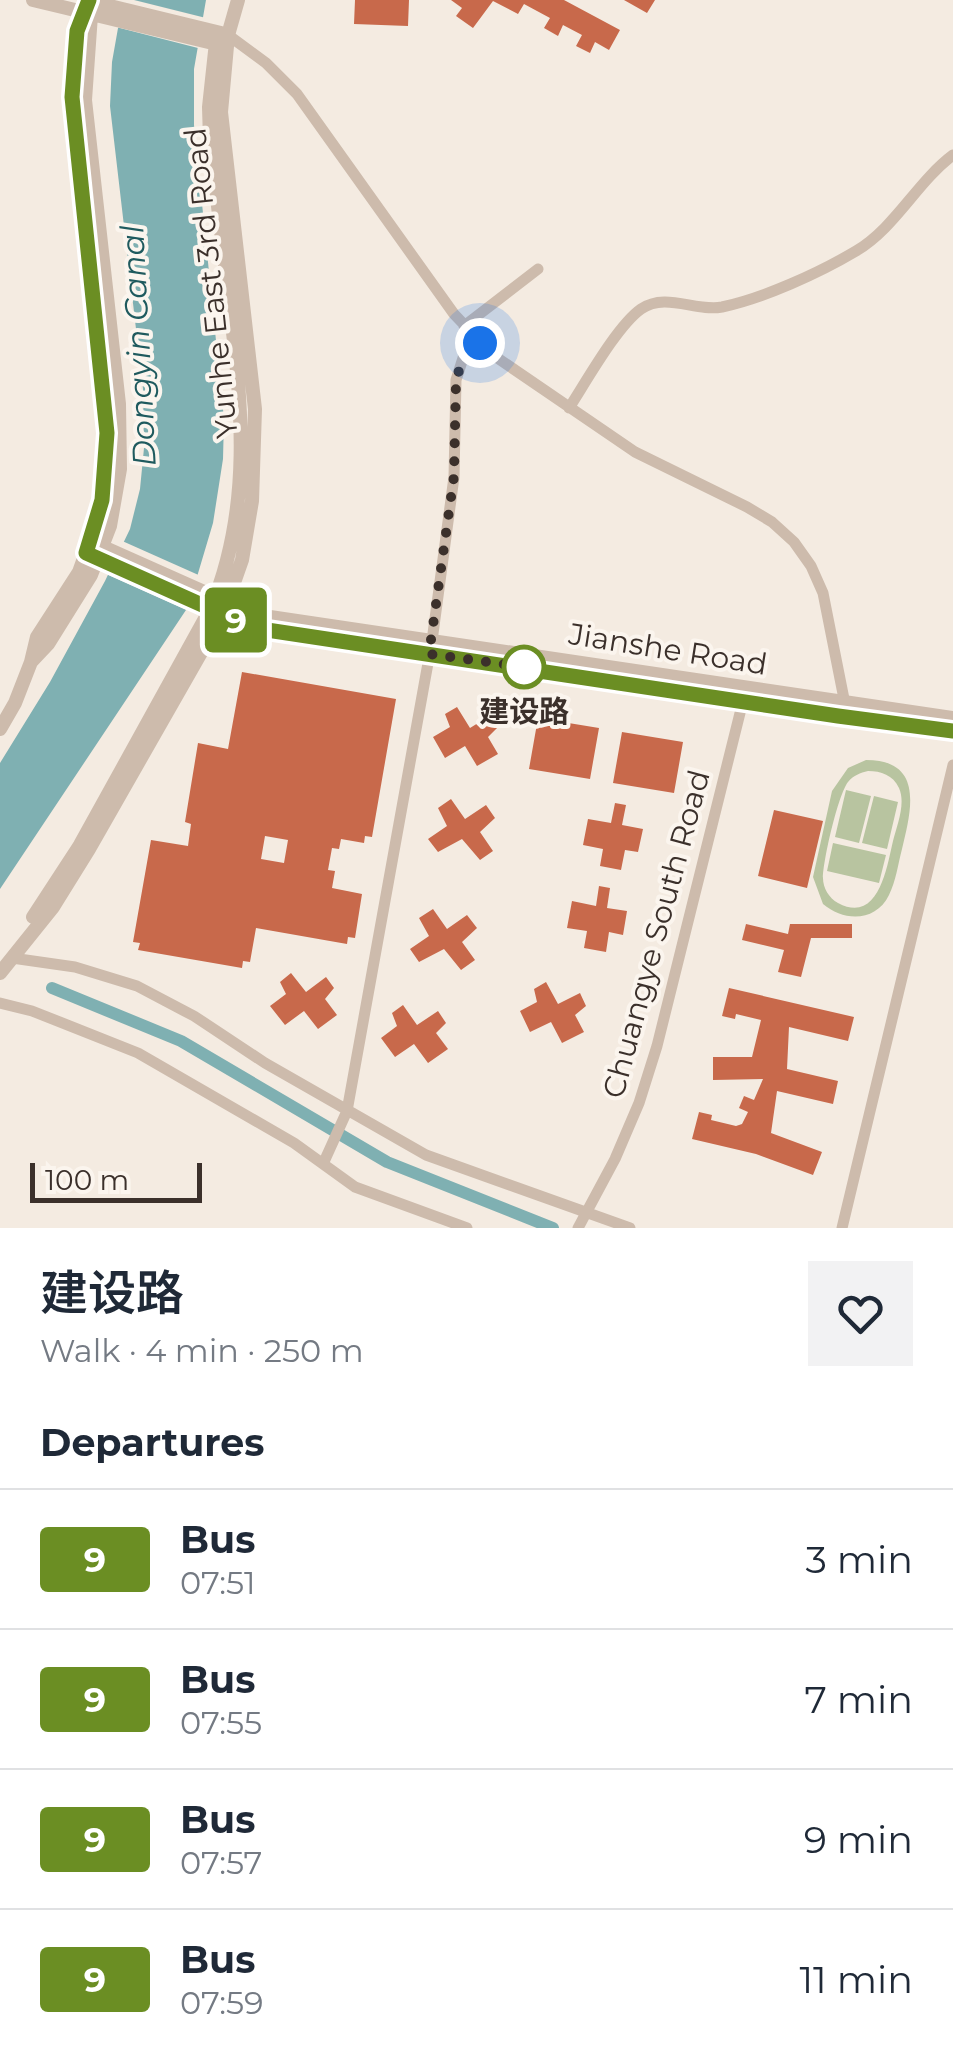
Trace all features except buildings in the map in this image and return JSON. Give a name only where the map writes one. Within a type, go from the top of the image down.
[{"type":"street","points":[[33,0],[87,6],[218,39],[266,63],[298,94],[467,330],[507,366],[569,408],[656,464],[760,514],[794,542],[824,593],[845,704]]},
{"type":"street","name":"Yunhe East 3rd Road","points":[[0,973],[80,845],[219,605],[248,532],[256,440],[223,144],[218,39],[238,0]]},
{"type":"street","points":[[0,729],[31,662],[48,644],[91,575],[116,503],[121,436],[87,132],[87,6]]},
{"type":"street","points":[[569,408],[625,325],[640,310],[662,302],[712,308],[754,298],[854,252],[877,234],[937,167],[953,155]]},
{"type":"street","points":[[326,1158],[346,1111],[430,647],[454,476],[456,380],[467,330],[538,270]]},
{"type":"street","name":"Jianshe Road","points":[[99,552],[267,630],[430,647],[953,718]]},
{"type":"street","name":"Jianshe Road","points":[[430,647],[743,701],[953,730]]},
{"type":"street","name":"Chuangye South Road","points":[[579,1226],[633,1117],[658,1046],[743,701]]},
{"type":"street","points":[[842,1228],[953,765]]},
{"type":"street","points":[[6,958],[76,967],[137,986],[194,1016],[426,1156],[630,1228]]},
{"type":"street","points":[[0,1002],[138,1054],[326,1158],[356,1187],[467,1228]]},
{"type":"green space","points":[[866,760],[885,762],[898,769],[910,790],[908,819],[891,890],[876,910],[859,916],[840,914],[823,904],[813,877],[832,791],[848,768]],"holes":[[[873,771],[893,780],[901,794],[901,808],[879,890],[872,900],[852,908],[829,896],[823,882],[824,870],[844,789],[855,776]]]},
{"type":"green space","points":[[846,790],[871,796],[859,843],[835,837]]},
{"type":"green space","points":[[874,796],[898,802],[887,849],[862,843]]},
{"type":"green space","points":[[833,843],[886,855],[879,883],[827,871]]},
{"type":"water","name":"Dongyin Canal","points":[[123,0],[206,0],[194,69],[194,125],[224,419],[223,459],[213,523],[188,607],[0,889],[0,763],[105,581],[130,529],[140,489],[143,389],[110,106],[112,62]]},
{"type":"pier","points":[[119,0],[134,0],[206,18],[198,48],[112,26]]},
{"type":"pier","points":[[120,540],[203,577],[191,612],[104,573]]},
{"type":"waterway","points":[[52,988],[181,1041],[387,1162],[553,1228]]},
{"type":"bus line","name":"9","points":[[89,0],[77,31],[72,97],[107,433],[102,500],[86,553],[249,626],[267,630],[953,731]]},
{"type":"place","name":"建设路","points":[[524,667]]},
{"type":"route","points":[[480,343],[471,333],[456,380],[454,476],[429,654],[524,667]]}]
